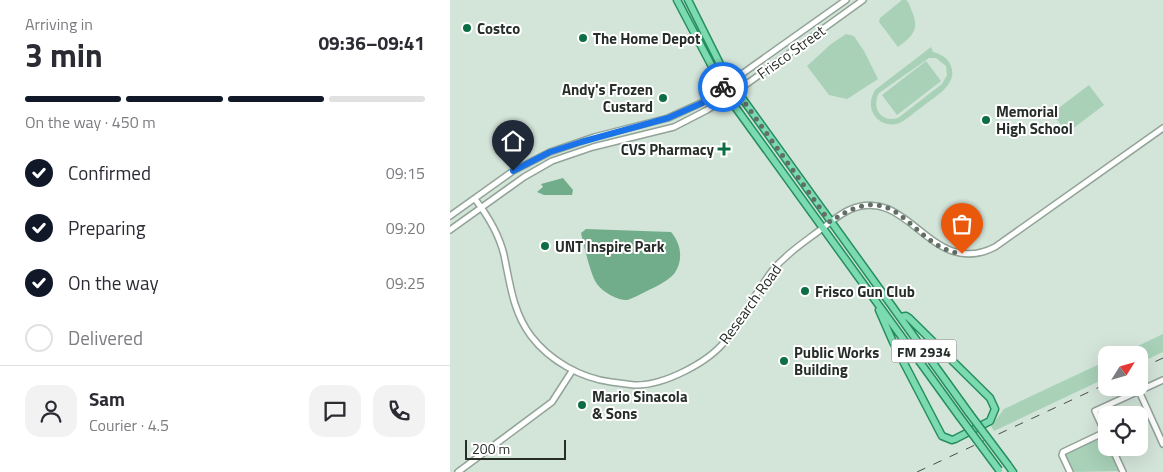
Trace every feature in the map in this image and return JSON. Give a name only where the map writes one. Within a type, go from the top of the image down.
[{"type":"main road","points":[[676,0],[689,21],[721,88],[1000,471]]},
{"type":"main road","name":"FM 2934","points":[[688,0],[730,82],[969,413],[1014,472]]},
{"type":"main road","points":[[689,21],[698,17]]},
{"type":"main road","points":[[777,164],[784,158]]},
{"type":"main road","points":[[871,294],[893,342],[942,436],[952,440],[990,421],[995,409],[990,398],[906,316],[900,317]]},
{"type":"street","name":"Frisco Street","points":[[450,216],[513,171],[550,152],[594,137],[668,118],[702,103],[846,0]]},
{"type":"street","name":"Frisco Street","points":[[450,230],[524,177],[552,161],[593,147],[674,127],[707,110],[737,91],[863,0]]},
{"type":"street","points":[[827,14],[833,21]]},
{"type":"street","name":"Research Road","points":[[475,199],[497,234],[504,254],[508,281],[516,309],[531,336],[550,355],[572,371],[597,380],[635,385],[666,380],[698,365],[725,341],[780,262],[799,244],[855,207],[866,205],[882,206],[898,214],[948,250],[968,254],[983,252],[995,248],[1163,128]]},
{"type":"street","points":[[550,152],[552,161]]},
{"type":"street","points":[[458,472],[552,402],[572,371]]},
{"type":"street","points":[[1148,387],[1163,380]]},
{"type":"street","points":[[1106,406],[1128,396]]},
{"type":"street","points":[[1141,396],[1163,444]]},
{"type":"street","points":[[1070,472],[1062,455],[1063,452],[1098,437]]},
{"type":"street","points":[[1116,456],[1123,472]]},
{"type":"shaded area","points":[[902,0],[908,2],[914,16],[915,27],[910,36],[898,47],[879,22],[880,18]]},
{"type":"shaded area","points":[[846,34],[854,36],[878,79],[847,99],[829,95],[807,66],[831,44]]},
{"type":"shaded area","points":[[931,47],[933,52],[944,57],[951,66],[951,79],[944,90],[906,119],[896,124],[885,124],[875,116],[871,104],[875,90]],"holes":[[[929,58],[936,58],[946,66],[947,75],[942,84],[898,118],[892,119],[882,116],[876,104],[879,93]]]},
{"type":"shaded area","points":[[926,61],[941,81],[897,115],[882,95]]},
{"type":"shaded area","points":[[1089,85],[1104,105],[1067,133],[1052,113]]},
{"type":"shaded area","points":[[563,178],[573,190],[572,195],[544,195],[537,192],[543,187],[541,184]]},
{"type":"shaded area","points":[[586,229],[671,232],[677,241],[680,252],[677,269],[664,282],[634,298],[623,300],[614,297],[603,290],[594,279],[581,233]]},
{"type":"shaded area","points":[[1163,334],[1163,352],[1148,359],[1148,346],[1138,346]]},
{"type":"shaded area","points":[[1098,365],[1098,382],[994,431],[991,426],[1004,409]]},
{"type":"shaded area","points":[[1098,438],[1098,456],[1113,456],[1120,471],[1073,472],[1066,453]]},
{"type":"railway","points":[[1148,365],[1163,358]]},
{"type":"railway","points":[[917,472],[1098,388]]},
{"type":"way so far","points":[[723,87],[730,82],[830,222],[855,207],[866,205],[882,206],[898,214],[942,247],[962,254]]},
{"type":"place","name":"Costco","points":[[467,28]]},
{"type":"place","name":"The Home Depot","points":[[583,38]]},
{"type":"place","name":"Andy's Frozen Custard","points":[[663,98]]},
{"type":"place","name":"Memorial High School","points":[[986,120]]},
{"type":"place","name":"CVS Pharmacy","points":[[724,149]]},
{"type":"place","name":"UNT Inspire Park","points":[[545,246]]},
{"type":"place","name":"Frisco Gun Club","points":[[805,291]]},
{"type":"place","name":"Public Works Building","points":[[784,361]]},
{"type":"place","name":"Mario Sinacola & Sons","points":[[582,405]]},
{"type":"route","points":[[513,171],[550,152],[594,137],[643,126],[668,118],[702,103],[723,87]]}]
